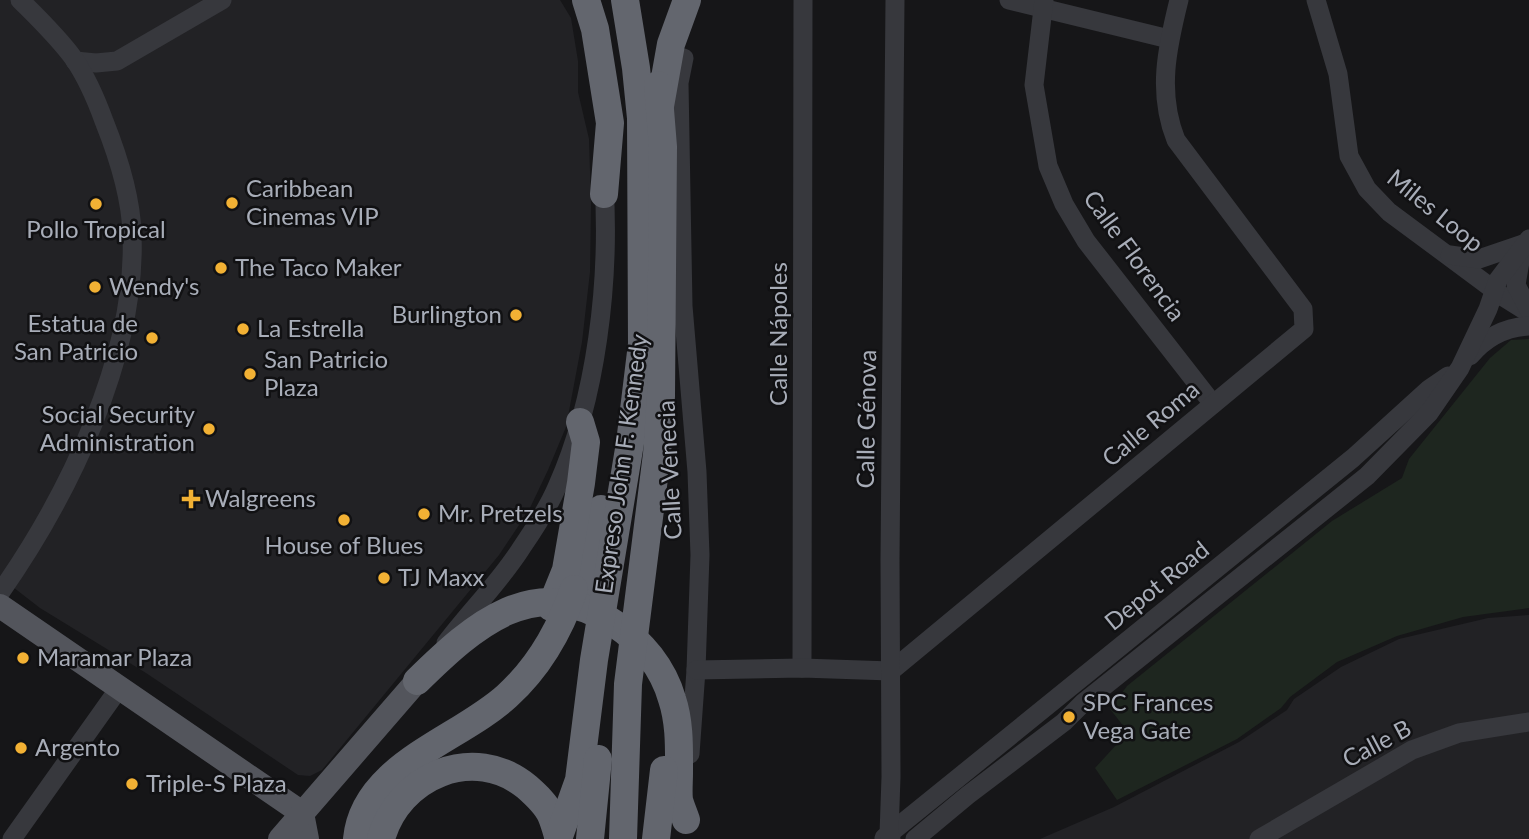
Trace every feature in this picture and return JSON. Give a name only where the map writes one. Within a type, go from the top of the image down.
[{"type":"highway","points":[[586,0],[595,29],[610,122],[604,194]]},
{"type":"highway","points":[[590,839],[599,686],[616,571],[598,529],[617,403],[625,280],[623,108],[618,65],[605,0]]},
{"type":"highway","name":"Expreso John F. Kennedy","points":[[623,839],[599,686],[616,571],[642,344],[641,118],[625,0]]},
{"type":"highway","name":"Expreso John F. Kennedy","points":[[616,571],[645,540],[657,454],[661,396],[663,147],[656,63],[643,0]]},
{"type":"highway","points":[[660,108],[671,44],[687,0]]},
{"type":"highway","points":[[684,58],[690,35],[706,0]]},
{"type":"highway","points":[[357,839],[366,808],[389,777],[458,731],[523,681],[548,632],[570,552],[586,442],[580,422]]},
{"type":"highway","points":[[548,632],[563,621],[577,582],[616,571]]},
{"type":"highway","points":[[417,681],[452,647],[513,608],[550,603],[590,608],[638,642],[657,667],[671,695],[679,749],[679,798],[685,830]]},
{"type":"highway","points":[[656,839],[667,739],[666,707],[657,667]]},
{"type":"highway","points":[[558,837],[599,686]]},
{"type":"highway","points":[[381,839],[396,805],[412,788],[431,776],[453,768],[476,767],[499,771],[520,781],[537,796],[551,814],[558,837]]},
{"type":"main road","points":[[0,606],[302,813],[307,839]]},
{"type":"main road","points":[[280,839],[417,681]]},
{"type":"street","points":[[0,593],[44,528],[112,375],[126,321],[132,232],[120,165],[95,97],[75,61],[53,33],[20,0]]},
{"type":"street","points":[[95,97],[101,83],[117,61],[222,0]]},
{"type":"street","points":[[417,681],[521,550],[557,489],[580,422],[593,363],[601,304],[604,194],[600,124],[574,0]]},
{"type":"street","name":"Calle Nápoles","points":[[802,668],[803,0]]},
{"type":"street","name":"Calle Génova","points":[[888,837],[895,0]]},
{"type":"street","points":[[1009,0],[1043,4],[1169,39]]},
{"type":"street","name":"Calle Roma","points":[[891,671],[1304,329],[1303,309],[1176,140],[1168,119],[1164,92],[1169,39],[1179,0]]},
{"type":"street","name":"Miles Loop","points":[[1316,0],[1338,74],[1349,156],[1367,188],[1389,212],[1529,312]]},
{"type":"street","name":"Calle Florencia","points":[[1043,4],[1034,85],[1048,166],[1064,204],[1087,241],[1213,404]]},
{"type":"street","name":"Calle Venecia","points":[[684,58],[679,83],[684,306],[697,472],[700,555],[696,670],[685,830]]},
{"type":"street","points":[[75,61],[117,61]]},
{"type":"street","points":[[1447,255],[1479,258],[1526,241]]},
{"type":"street","points":[[1526,241],[1516,285],[1529,312]]},
{"type":"street","name":"Depot Road","points":[[915,839],[1367,476],[1429,414],[1460,368],[1488,309],[1498,279],[1526,241]]},
{"type":"street","points":[[1460,368],[1480,344],[1503,330],[1529,326]]},
{"type":"street","name":"Depot Road","points":[[888,837],[1353,458],[1430,389],[1460,368]]},
{"type":"street","points":[[696,670],[802,668],[891,671]]},
{"type":"street","points":[[12,839],[120,687]]},
{"type":"street","name":"Calle B","points":[[1259,839],[1412,750],[1459,733],[1529,722]]},
{"type":"shaded area","points":[[0,0],[560,0],[571,18],[578,61],[578,92],[589,139],[591,204],[590,272],[582,342],[566,427],[529,510],[499,555],[322,770],[310,776],[298,775],[146,673],[40,608],[0,577]]},
{"type":"shaded area","points":[[1529,339],[1529,608],[1463,617],[1397,636],[1337,662],[1290,697],[1281,708],[1237,739],[1117,800],[1095,768],[1128,732],[1110,709],[1127,686],[1332,521],[1402,478],[1409,459],[1490,358],[1511,340]]},
{"type":"shaded area","points":[[1529,615],[1529,839],[1040,839],[1114,807],[1239,742],[1287,710],[1294,699],[1341,667],[1399,639],[1488,618]]},
{"type":"place","name":"Caribbean Cinemas VIP","points":[[232,203]]},
{"type":"place","name":"Pollo Tropical","points":[[96,204]]},
{"type":"place","name":"The Taco Maker","points":[[221,268]]},
{"type":"place","name":"Wendy's","points":[[95,287]]},
{"type":"place","name":"Burlington","points":[[516,315]]},
{"type":"place","name":"La Estrella","points":[[243,329]]},
{"type":"place","name":"Estatua de San Patricio","points":[[152,338]]},
{"type":"place","name":"San Patricio Plaza","points":[[250,374]]},
{"type":"place","name":"Social Security Administration","points":[[209,429]]},
{"type":"place","name":"Walgreens","points":[[191,499]]},
{"type":"place","name":"Mr. Pretzels","points":[[424,514]]},
{"type":"place","name":"House of Blues","points":[[344,520]]},
{"type":"place","name":"TJ Maxx","points":[[384,578]]},
{"type":"place","name":"Maramar Plaza","points":[[23,658]]},
{"type":"place","name":"SPC Frances Vega Gate","points":[[1069,717]]},
{"type":"place","name":"Argento","points":[[21,748]]},
{"type":"place","name":"Triple-S Plaza","points":[[132,784]]}]
